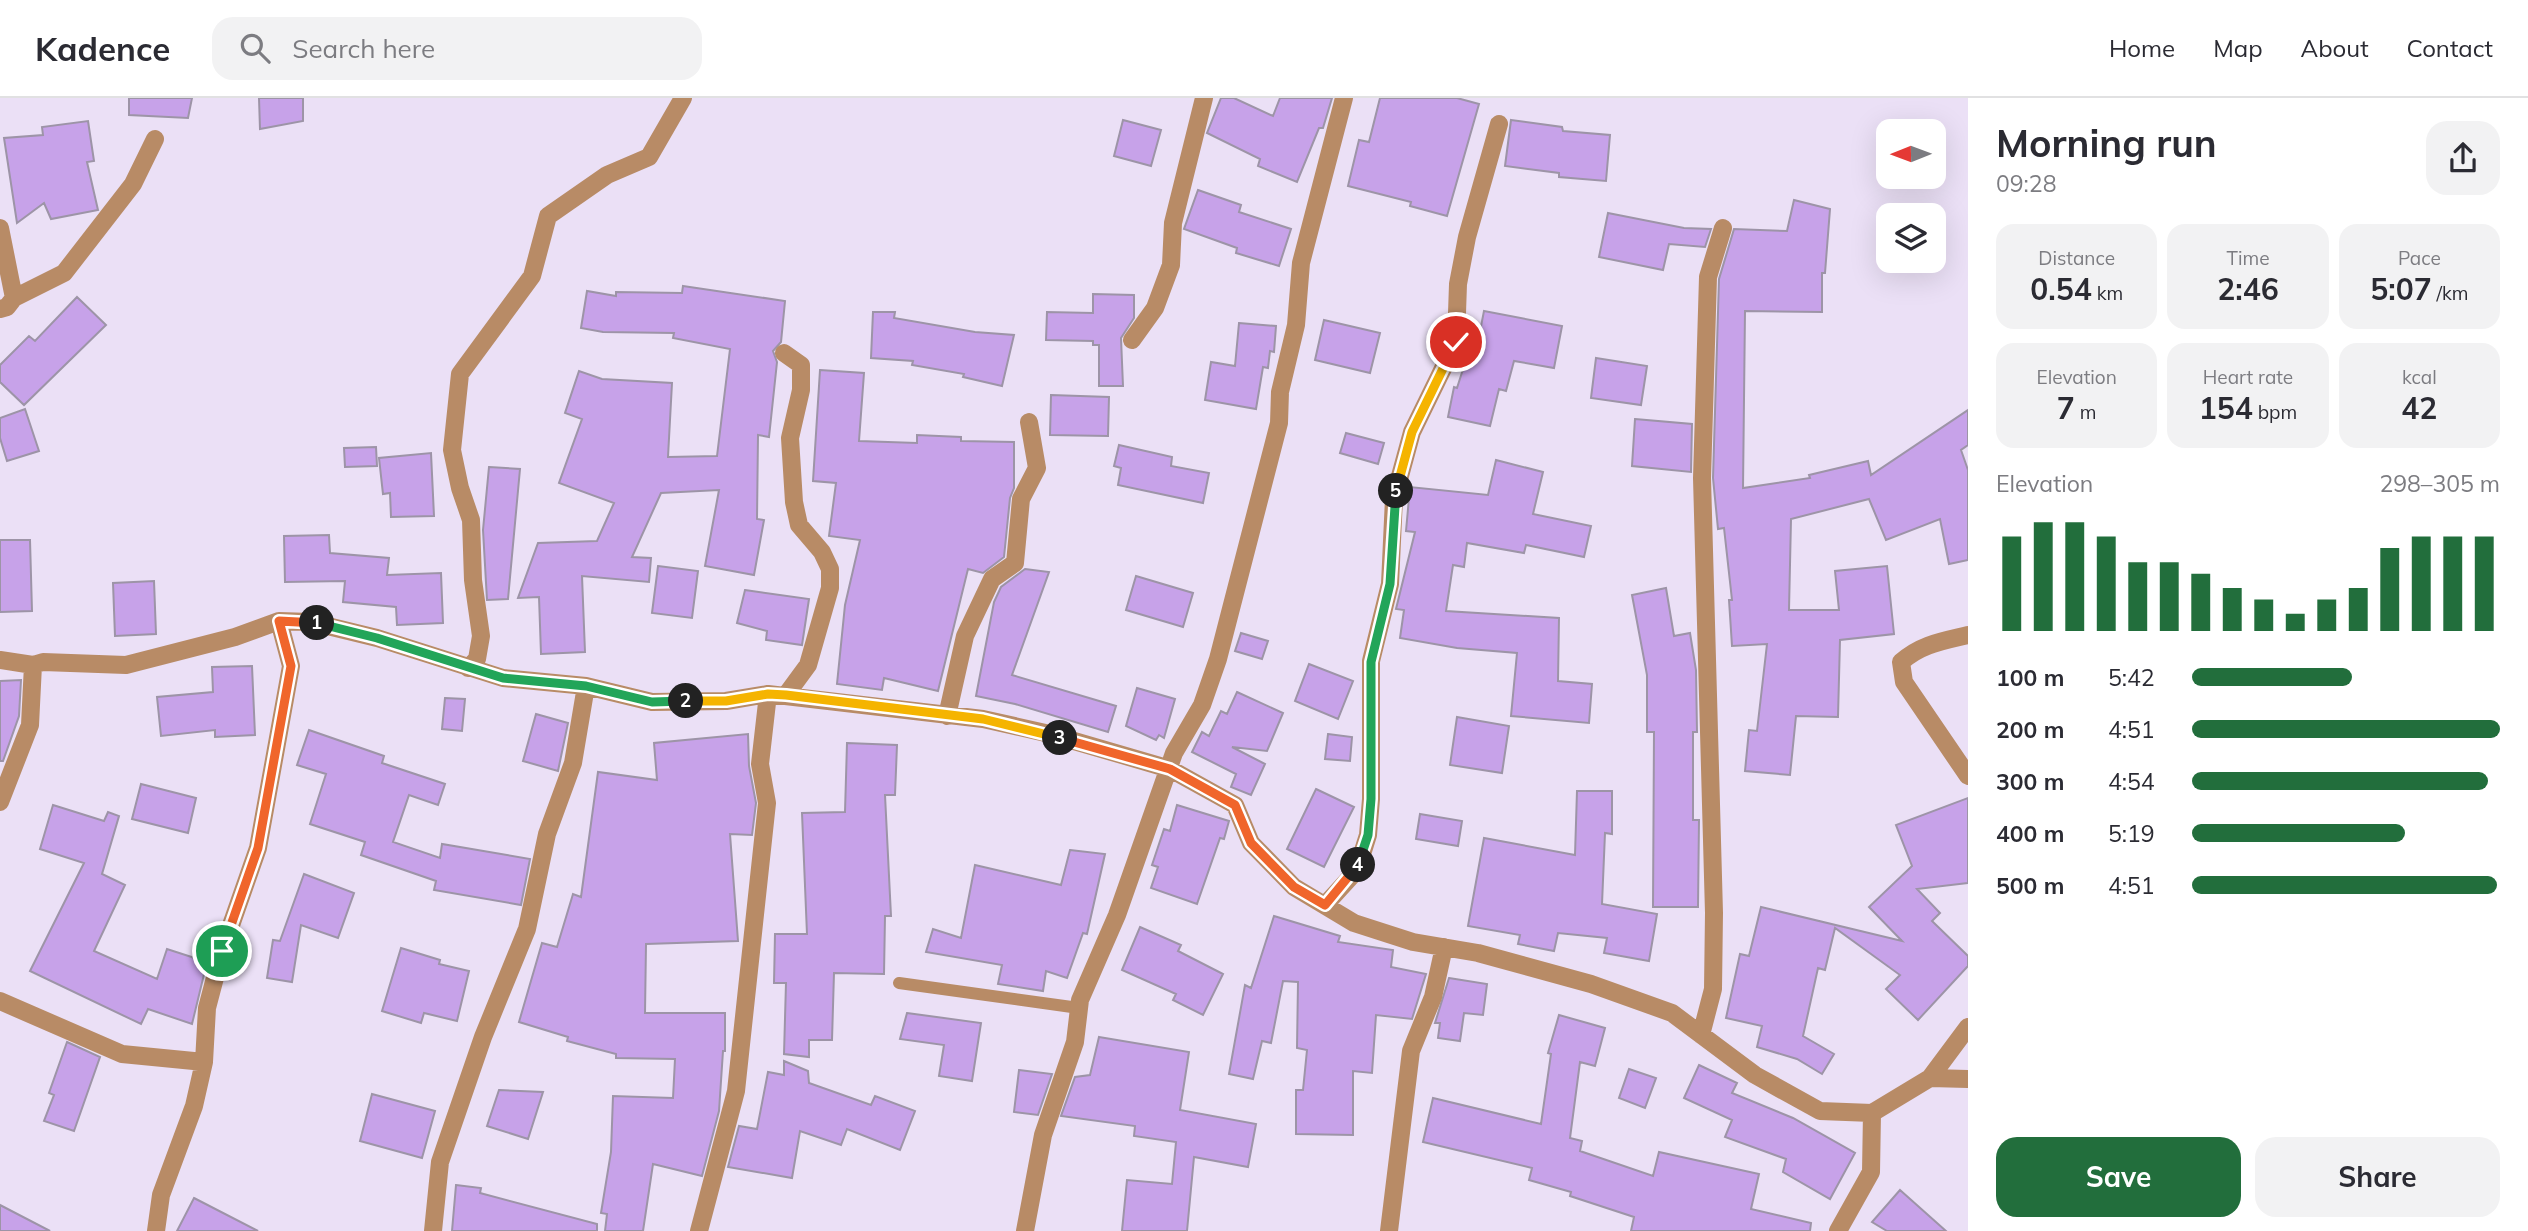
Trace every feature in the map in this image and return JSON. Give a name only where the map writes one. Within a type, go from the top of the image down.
[{"type":"street","points":[[468,668],[477,659],[481,635],[473,580],[471,520],[460,488],[452,450],[460,374],[532,276],[548,216],[607,175],[649,157],[683,98]]},
{"type":"street","points":[[1132,340],[1155,307],[1171,265],[1173,223],[1204,98]]},
{"type":"street","points":[[1026,1231],[1043,1135],[1075,1042],[1079,1008],[1117,915],[1174,753],[1202,705],[1218,660],[1279,423],[1280,392],[1296,325],[1301,263],[1344,98]]},
{"type":"street","points":[[1325,905],[1357,870],[1368,835],[1371,799],[1371,662],[1390,584],[1394,498],[1412,432],[1456,342],[1458,284],[1467,237],[1499,124]]},
{"type":"street","points":[[0,228],[7,304],[64,273],[133,184],[155,139]]},
{"type":"street","points":[[1701,1035],[1713,989],[1714,913],[1704,592],[1704,424],[1708,276],[1723,228]]},
{"type":"street","points":[[699,1231],[736,1091],[767,803],[760,764],[777,694],[808,664],[830,588],[831,569],[822,552],[799,525],[794,502],[790,438],[801,390],[801,365],[784,353]]},
{"type":"street","points":[[947,716],[965,636],[992,579],[1015,562],[1021,499],[1037,468],[1029,422]]},
{"type":"street","points":[[156,1231],[161,1195],[188,1126],[204,1062],[207,1008],[222,951],[258,848],[291,666],[279,621]]},
{"type":"street","points":[[0,660],[33,665],[43,662],[126,665],[235,637],[279,621],[311,622],[377,638],[503,678],[586,686],[652,702],[726,701],[777,694],[983,719],[1050,734],[1170,769],[1235,805],[1251,843],[1294,887],[1354,923],[1413,942],[1478,953],[1591,984],[1672,1013],[1755,1075],[1820,1111],[1872,1112],[1930,1078],[1968,1027]]},
{"type":"street","points":[[1968,635],[1937,641],[1911,653],[1901,662],[1904,682],[1968,776]]},
{"type":"street","points":[[0,802],[30,725],[33,665]]},
{"type":"street","points":[[433,1231],[440,1162],[483,1037],[527,929],[547,834],[573,763],[586,686]]},
{"type":"street","points":[[1389,1231],[1411,1051],[1433,997],[1444,947]]},
{"type":"street","points":[[0,1000],[122,1054],[204,1062]]},
{"type":"street","points":[[1930,1078],[1968,1079]]},
{"type":"street","points":[[1838,1231],[1871,1172],[1872,1112]]},
{"type":"lane","points":[[898,983],[1079,1008]]},
{"type":"building","points":[[129,98],[192,98],[188,118],[129,115]]},
{"type":"building","points":[[259,98],[303,98],[303,121],[260,129]]},
{"type":"building","points":[[1221,98],[1234,98],[1273,116],[1280,98],[1332,98],[1323,128],[1319,128],[1297,182],[1258,166],[1260,159],[1207,133]]},
{"type":"building","points":[[1380,98],[1457,98],[1479,104],[1447,216],[1410,206],[1411,202],[1348,186],[1359,140],[1369,142]]},
{"type":"building","points":[[1123,120],[1161,130],[1151,166],[1114,156]]},
{"type":"building","points":[[1511,120],[1562,127],[1563,131],[1610,135],[1606,181],[1559,177],[1559,173],[1505,166]]},
{"type":"building","points":[[88,121],[94,161],[87,162],[98,210],[51,219],[44,203],[17,223],[4,138],[43,135],[42,127]]},
{"type":"building","points":[[1198,190],[1241,205],[1239,212],[1291,229],[1279,266],[1236,253],[1237,248],[1184,229]]},
{"type":"building","points":[[1794,200],[1830,209],[1825,273],[1822,273],[1822,312],[1745,311],[1743,488],[1810,478],[1809,475],[1868,461],[1871,475],[1968,410],[1968,445],[1961,450],[1968,470],[1968,560],[1949,564],[1940,519],[1886,540],[1869,499],[1791,519],[1789,610],[1839,610],[1835,571],[1887,566],[1894,634],[1840,640],[1838,717],[1796,716],[1790,775],[1745,771],[1749,730],[1757,731],[1767,644],[1732,646],[1729,600],[1732,600],[1724,528],[1718,529],[1713,478],[1719,279],[1734,229],[1787,231]]},
{"type":"building","points":[[1608,213],[1684,228],[1711,229],[1705,247],[1669,244],[1663,270],[1599,257]]},
{"type":"building","points":[[683,286],[785,301],[781,342],[773,351],[777,362],[769,437],[758,435],[757,519],[764,520],[754,575],[705,566],[719,490],[661,493],[632,557],[651,558],[649,582],[582,576],[585,652],[541,654],[539,597],[518,598],[538,543],[597,541],[614,503],[559,483],[582,419],[565,413],[579,371],[602,379],[672,383],[668,457],[717,456],[730,349],[673,338],[674,333],[603,332],[581,328],[587,291],[616,296],[616,292],[682,293]]},
{"type":"building","points":[[1093,294],[1134,295],[1134,318],[1121,338],[1123,386],[1099,386],[1099,345],[1093,345],[1093,341],[1046,340],[1047,312],[1093,313]]},
{"type":"building","points":[[77,297],[106,325],[24,405],[0,382],[0,365],[29,336],[35,341]]},
{"type":"building","points":[[1484,311],[1562,326],[1554,368],[1514,361],[1506,391],[1499,389],[1490,426],[1448,417],[1454,387],[1457,388],[1466,360],[1474,362]]},
{"type":"building","points":[[873,312],[895,312],[894,318],[975,332],[1014,335],[1002,386],[963,377],[964,374],[912,365],[913,361],[871,358]]},
{"type":"building","points":[[1324,320],[1380,333],[1370,373],[1315,360]]},
{"type":"building","points":[[1239,323],[1276,326],[1274,352],[1270,351],[1268,368],[1263,367],[1256,409],[1205,400],[1211,362],[1235,366]]},
{"type":"building","points":[[1596,358],[1647,366],[1641,405],[1591,398]]},
{"type":"building","points":[[820,370],[864,373],[859,441],[917,443],[917,435],[961,437],[961,441],[1014,442],[1014,488],[1010,498],[1004,557],[983,573],[968,569],[938,691],[884,678],[882,690],[837,684],[845,605],[860,540],[829,536],[836,483],[813,481]]},
{"type":"building","points":[[1051,395],[1109,397],[1108,436],[1050,435]]},
{"type":"building","points":[[25,409],[39,451],[7,461],[0,438],[0,418]]},
{"type":"building","points":[[1635,419],[1692,424],[1691,472],[1632,466]]},
{"type":"building","points":[[1346,433],[1384,443],[1378,464],[1340,453]]},
{"type":"building","points":[[1119,445],[1172,457],[1171,466],[1209,473],[1203,503],[1118,485],[1121,468],[1114,466]]},
{"type":"building","points":[[376,447],[377,466],[345,467],[344,448]]},
{"type":"building","points":[[431,453],[434,516],[391,517],[390,493],[383,494],[379,458]]},
{"type":"building","points":[[1496,460],[1543,472],[1533,514],[1591,526],[1584,557],[1526,545],[1524,553],[1467,543],[1464,567],[1453,565],[1446,611],[1559,618],[1558,681],[1592,684],[1589,723],[1511,716],[1517,653],[1457,648],[1400,638],[1404,610],[1396,609],[1415,532],[1406,531],[1410,487],[1488,495]]},
{"type":"building","points":[[489,467],[520,469],[508,599],[487,600],[483,530]]},
{"type":"building","points":[[329,535],[330,553],[389,558],[387,575],[441,573],[443,623],[397,625],[396,607],[343,602],[345,581],[285,582],[284,536]]},
{"type":"building","points":[[0,540],[30,540],[32,611],[0,612]]},
{"type":"building","points":[[658,566],[698,571],[692,618],[652,613]]},
{"type":"building","points":[[1025,569],[1049,572],[1012,675],[1116,706],[1108,732],[1015,704],[976,696],[994,602],[1001,587]]},
{"type":"building","points":[[1136,576],[1193,593],[1183,627],[1126,610]]},
{"type":"building","points":[[154,581],[156,634],[115,636],[113,583]]},
{"type":"building","points":[[1666,588],[1674,636],[1690,633],[1696,670],[1697,732],[1693,732],[1693,820],[1699,820],[1698,907],[1653,907],[1654,732],[1647,732],[1647,675],[1632,595]]},
{"type":"building","points":[[745,590],[809,599],[802,645],[766,640],[767,631],[737,623]]},
{"type":"building","points":[[1241,633],[1268,641],[1262,659],[1235,651]]},
{"type":"building","points":[[1309,664],[1353,681],[1338,719],[1295,701]]},
{"type":"building","points":[[252,666],[255,735],[215,737],[215,730],[161,736],[157,697],[213,692],[212,667]]},
{"type":"building","points":[[21,680],[19,716],[3,761],[0,761],[0,681]]},
{"type":"building","points":[[1137,688],[1175,699],[1164,738],[1159,735],[1156,740],[1126,726]]},
{"type":"building","points":[[1237,692],[1283,713],[1267,751],[1232,747],[1265,764],[1251,795],[1231,787],[1236,774],[1192,752],[1202,732],[1209,736],[1221,711],[1227,714]]},
{"type":"building","points":[[445,698],[465,699],[462,731],[442,729]]},
{"type":"building","points":[[536,714],[568,723],[558,771],[523,761]]},
{"type":"building","points":[[1457,717],[1509,726],[1502,773],[1450,765]]},
{"type":"building","points":[[309,730],[384,756],[382,763],[445,784],[438,805],[409,795],[393,842],[440,858],[442,844],[530,859],[521,905],[434,890],[436,881],[361,855],[365,842],[310,824],[326,774],[297,765]]},
{"type":"building","points":[[748,734],[749,766],[756,803],[752,835],[730,834],[738,941],[646,944],[645,1013],[725,1013],[725,1051],[719,1111],[702,1176],[653,1164],[643,1231],[605,1231],[607,1214],[601,1213],[611,1152],[613,1096],[673,1098],[675,1059],[616,1058],[616,1054],[567,1041],[568,1037],[519,1022],[542,943],[557,947],[573,894],[581,897],[598,772],[657,780],[654,743]]},
{"type":"building","points":[[1328,734],[1352,737],[1350,761],[1325,759]]},
{"type":"building","points":[[847,743],[897,745],[895,795],[885,795],[891,916],[885,916],[884,974],[834,973],[832,1040],[809,1040],[809,1057],[784,1054],[786,983],[774,983],[775,934],[807,934],[802,813],[845,812]]},
{"type":"building","points":[[141,784],[196,798],[188,833],[132,819]]},
{"type":"building","points":[[1316,789],[1354,807],[1324,867],[1287,849]]},
{"type":"building","points":[[1577,791],[1612,791],[1612,834],[1605,833],[1602,904],[1657,914],[1649,961],[1604,953],[1607,938],[1558,933],[1554,951],[1518,944],[1520,935],[1468,926],[1484,838],[1575,855]]},
{"type":"building","points":[[1968,798],[1968,883],[1917,889],[1940,913],[1932,921],[1968,956],[1968,966],[1918,1020],[1886,989],[1900,975],[1835,928],[1825,970],[1818,968],[1803,1036],[1834,1054],[1822,1074],[1797,1059],[1757,1047],[1762,1026],[1726,1018],[1740,954],[1749,956],[1761,907],[1902,941],[1869,907],[1912,866],[1896,825]]},
{"type":"building","points":[[53,805],[104,821],[108,812],[119,816],[102,874],[125,885],[94,951],[157,979],[167,949],[207,962],[192,1024],[148,1009],[141,1024],[30,971],[84,863],[40,849]]},
{"type":"building","points":[[1177,805],[1229,821],[1224,839],[1220,838],[1197,904],[1151,888],[1158,867],[1152,865],[1164,829],[1170,831]]},
{"type":"building","points":[[1420,814],[1462,821],[1458,846],[1416,839]]},
{"type":"building","points":[[1070,850],[1105,854],[1087,934],[1083,933],[1067,978],[1046,971],[1043,991],[998,984],[1002,965],[926,952],[933,929],[961,938],[975,865],[1061,885]]},
{"type":"building","points":[[304,874],[354,893],[338,938],[301,925],[292,982],[267,978],[273,940],[280,941]]},
{"type":"building","points":[[1274,916],[1340,936],[1338,942],[1393,950],[1391,967],[1426,974],[1412,1019],[1376,1015],[1372,1073],[1353,1071],[1353,1135],[1296,1134],[1296,1090],[1303,1090],[1307,1050],[1297,1048],[1298,982],[1283,981],[1271,1043],[1262,1041],[1253,1079],[1229,1074],[1245,985],[1251,988]]},
{"type":"building","points":[[1140,927],[1181,945],[1178,951],[1223,974],[1203,1015],[1173,1000],[1176,994],[1122,970]]},
{"type":"building","points":[[401,948],[440,960],[439,964],[469,971],[457,1021],[424,1013],[421,1023],[382,1011]]},
{"type":"building","points":[[1449,978],[1487,984],[1483,1015],[1464,1013],[1460,1041],[1438,1038],[1440,1023],[1435,1023]]},
{"type":"building","points":[[907,1013],[981,1023],[972,1081],[939,1076],[944,1045],[900,1039]]},
{"type":"building","points":[[1559,1015],[1605,1028],[1595,1066],[1580,1062],[1570,1138],[1582,1141],[1580,1151],[1653,1176],[1659,1152],[1759,1174],[1751,1209],[1811,1223],[1810,1231],[1631,1231],[1634,1217],[1570,1196],[1571,1192],[1529,1180],[1532,1168],[1423,1142],[1433,1098],[1541,1124],[1551,1054],[1548,1053]]},
{"type":"building","points":[[1099,1037],[1189,1052],[1180,1110],[1256,1124],[1248,1167],[1194,1157],[1187,1231],[1122,1231],[1127,1180],[1172,1184],[1176,1142],[1134,1136],[1135,1126],[1061,1116],[1075,1077],[1090,1075]]},
{"type":"building","points":[[67,1042],[100,1057],[74,1131],[44,1121],[54,1095],[49,1093]]},
{"type":"building","points":[[784,1061],[808,1071],[809,1083],[871,1105],[875,1096],[915,1111],[900,1150],[847,1129],[841,1145],[800,1131],[792,1178],[728,1167],[739,1126],[757,1129],[768,1072],[784,1075]]},
{"type":"building","points":[[1699,1065],[1737,1083],[1732,1093],[1793,1118],[1855,1153],[1830,1199],[1783,1172],[1786,1159],[1725,1137],[1732,1120],[1684,1098]]},
{"type":"building","points":[[1629,1069],[1656,1078],[1645,1108],[1619,1098]]},
{"type":"building","points":[[1019,1070],[1052,1074],[1038,1115],[1014,1112]]},
{"type":"building","points":[[499,1090],[543,1092],[528,1139],[487,1126]]},
{"type":"building","points":[[372,1094],[435,1111],[422,1158],[360,1141]]},
{"type":"building","points":[[456,1185],[481,1188],[480,1193],[597,1224],[597,1231],[452,1231]]},
{"type":"building","points":[[1900,1190],[1946,1231],[1887,1231],[1872,1222]]},
{"type":"building","points":[[194,1198],[258,1231],[177,1231]]},
{"type":"building","points":[[0,1205],[50,1231],[0,1231]]},
{"type":"route","points":[[222,951],[258,848],[291,666],[286,639],[279,621],[311,622],[377,638],[503,678],[586,686],[652,702],[726,701],[768,694],[786,695],[983,719],[1050,734],[1170,769],[1235,805],[1251,843],[1294,887],[1325,905],[1357,870],[1368,835],[1371,799],[1371,662],[1390,584],[1394,498],[1412,432],[1456,342]]}]
